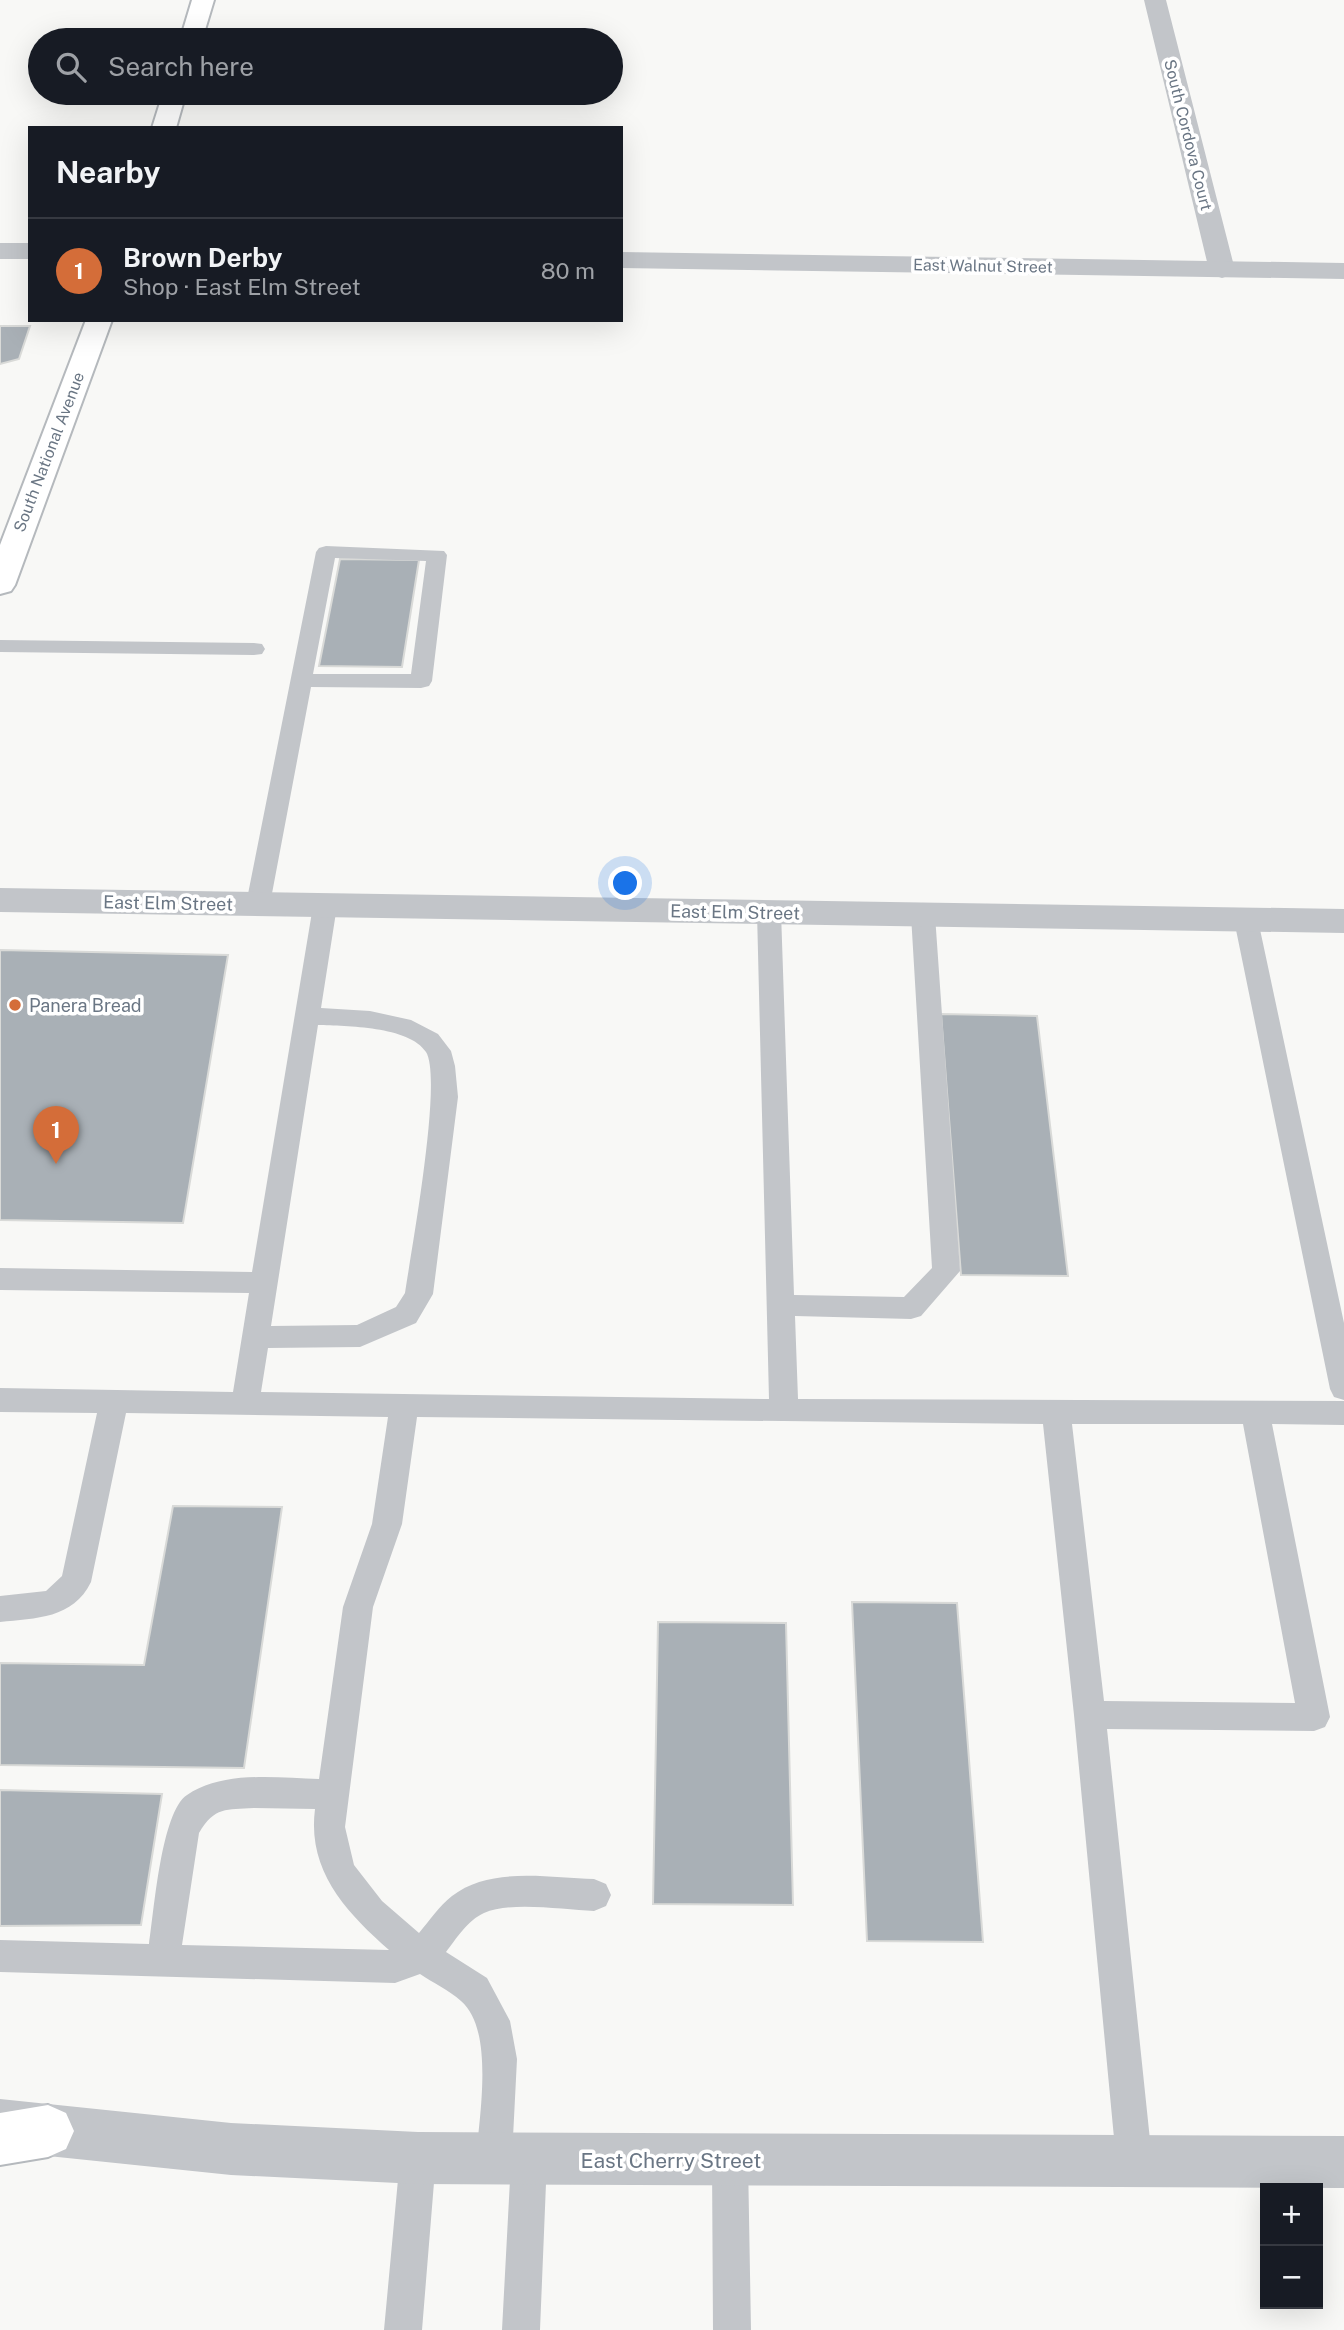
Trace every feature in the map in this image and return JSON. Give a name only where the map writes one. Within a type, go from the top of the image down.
[{"type":"main road","points":[[195,28],[203,0]]},
{"type":"main road","points":[[165,126],[171,105]]},
{"type":"main road","name":"South National Avenue","points":[[0,585],[10,529],[98,322]]},
{"type":"street","name":"South Cordova Court","points":[[1155,0],[1222,270]]},
{"type":"street","points":[[0,251],[28,251]]},
{"type":"street","name":"East Walnut Street","points":[[623,260],[1344,271]]},
{"type":"street","name":"East Elm Street","points":[[0,900],[1344,921]]},
{"type":"street","name":"East Cherry Street","points":[[16,2132],[232,2149],[418,2158],[1344,2162]]},
{"type":"lane","points":[[258,904],[326,552],[437,555],[421,681],[302,680]]},
{"type":"lane","points":[[0,646],[254,649]]},
{"type":"lane","points":[[245,1403],[325,905]]},
{"type":"lane","points":[[769,912],[784,1411]]},
{"type":"lane","points":[[780,1305],[911,1308],[946,1270],[923,915]]},
{"type":"lane","points":[[1246,920],[1344,1389]]},
{"type":"lane","points":[[255,1337],[360,1336],[406,1315],[419,1294],[445,1097],[443,1064],[431,1041],[404,1028],[373,1019],[307,1016]]},
{"type":"lane","points":[[0,1279],[265,1283]]},
{"type":"lane","points":[[0,1400],[784,1411],[1344,1413]]},
{"type":"lane","points":[[0,1609],[53,1603],[76,1582],[114,1402]]},
{"type":"lane","points":[[404,1406],[387,1524],[358,1607],[329,1827],[339,1872],[370,1912],[421,1956],[475,1990],[493,2021],[512,2159],[521,2330]]},
{"type":"lane","points":[[1056,1411],[1090,1715],[1134,2159]]},
{"type":"lane","points":[[1090,1715],[1314,1717],[1255,1413]]},
{"type":"lane","points":[[163,1961],[183,1829],[197,1807],[222,1796],[254,1793],[334,1794]]},
{"type":"lane","points":[[0,1956],[395,1967],[411,1963],[421,1956],[455,1916],[472,1901],[497,1894],[594,1895]]},
{"type":"lane","points":[[403,2330],[418,2158]]},
{"type":"lane","points":[[730,2161],[732,2330]]},
{"type":"building","points":[[0,326],[30,326],[19,359],[0,364]]},
{"type":"building","points":[[340,559],[419,560],[402,667],[319,666]]},
{"type":"building","points":[[0,950],[228,955],[183,1223],[0,1220]]},
{"type":"building","points":[[941,1014],[1037,1016],[1068,1276],[961,1275]]},
{"type":"building","points":[[173,1506],[282,1507],[244,1768],[0,1765],[0,1663],[144,1665]]},
{"type":"building","points":[[852,1602],[957,1603],[983,1942],[867,1941]]},
{"type":"building","points":[[658,1622],[786,1623],[793,1905],[653,1904]]},
{"type":"building","points":[[0,1790],[162,1794],[141,1925],[0,1926]]},
{"type":"place","name":"Panera Bread","points":[[15,1005]]},
{"type":"place","name":"Brown Derby","points":[[56,1164]]}]
